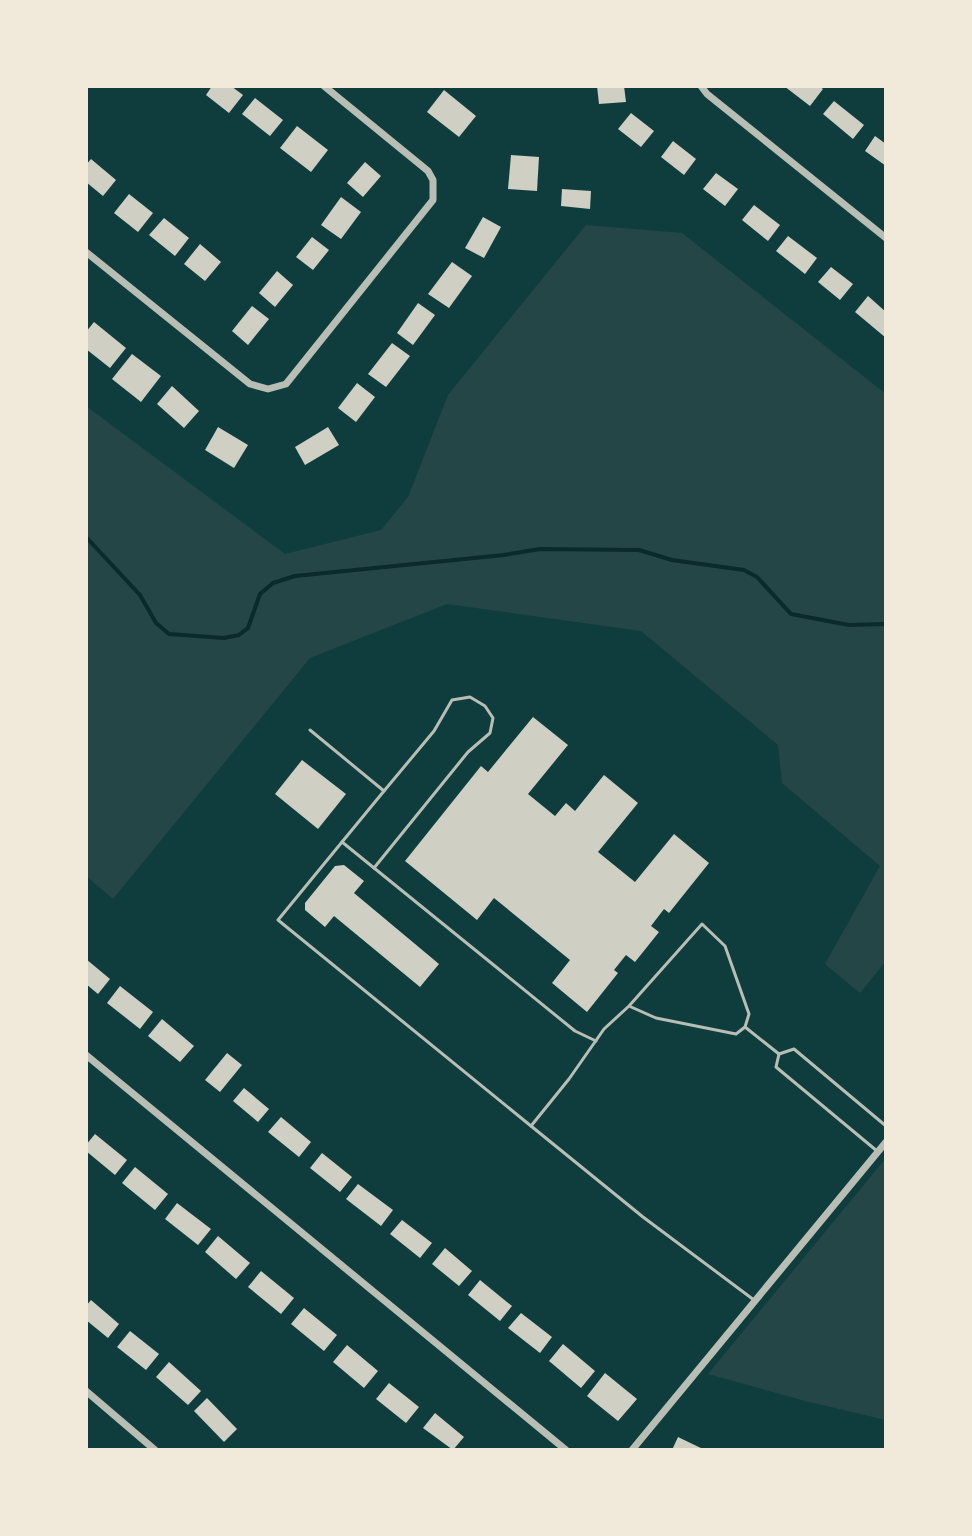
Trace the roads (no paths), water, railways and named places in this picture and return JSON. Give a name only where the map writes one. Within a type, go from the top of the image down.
[{"type":"street","points":[[86,252],[250,384],[268,389],[286,384],[433,200],[434,190],[428,171],[324,86]]},
{"type":"street","points":[[701,86],[886,238]]},
{"type":"street","points":[[86,1055],[566,1450]]},
{"type":"street","points":[[632,1450],[886,1142]]},
{"type":"street","points":[[86,1391],[155,1450]]},
{"type":"lane","points":[[374,868],[468,752],[490,733],[493,718],[485,706],[470,697],[452,700],[434,731],[278,920],[643,1217],[756,1301]]},
{"type":"lane","points":[[310,730],[384,791]]},
{"type":"lane","points":[[342,842],[575,1031],[596,1041]]},
{"type":"lane","points":[[531,1126],[604,1029],[629,1006],[702,924],[725,946],[749,1014],[745,1027],[736,1034],[656,1018],[629,1006]]},
{"type":"lane","points":[[745,1027],[779,1054]]},
{"type":"lane","points":[[779,1054],[794,1049],[886,1126]]},
{"type":"lane","points":[[779,1054],[776,1067],[878,1152]]},
{"type":"waterway","points":[[86,537],[140,595],[156,623],[169,634],[224,638],[239,635],[248,628],[260,594],[273,583],[295,576],[540,549],[639,550],[672,560],[744,570],[757,577],[791,614],[849,625],[886,624]]}]
